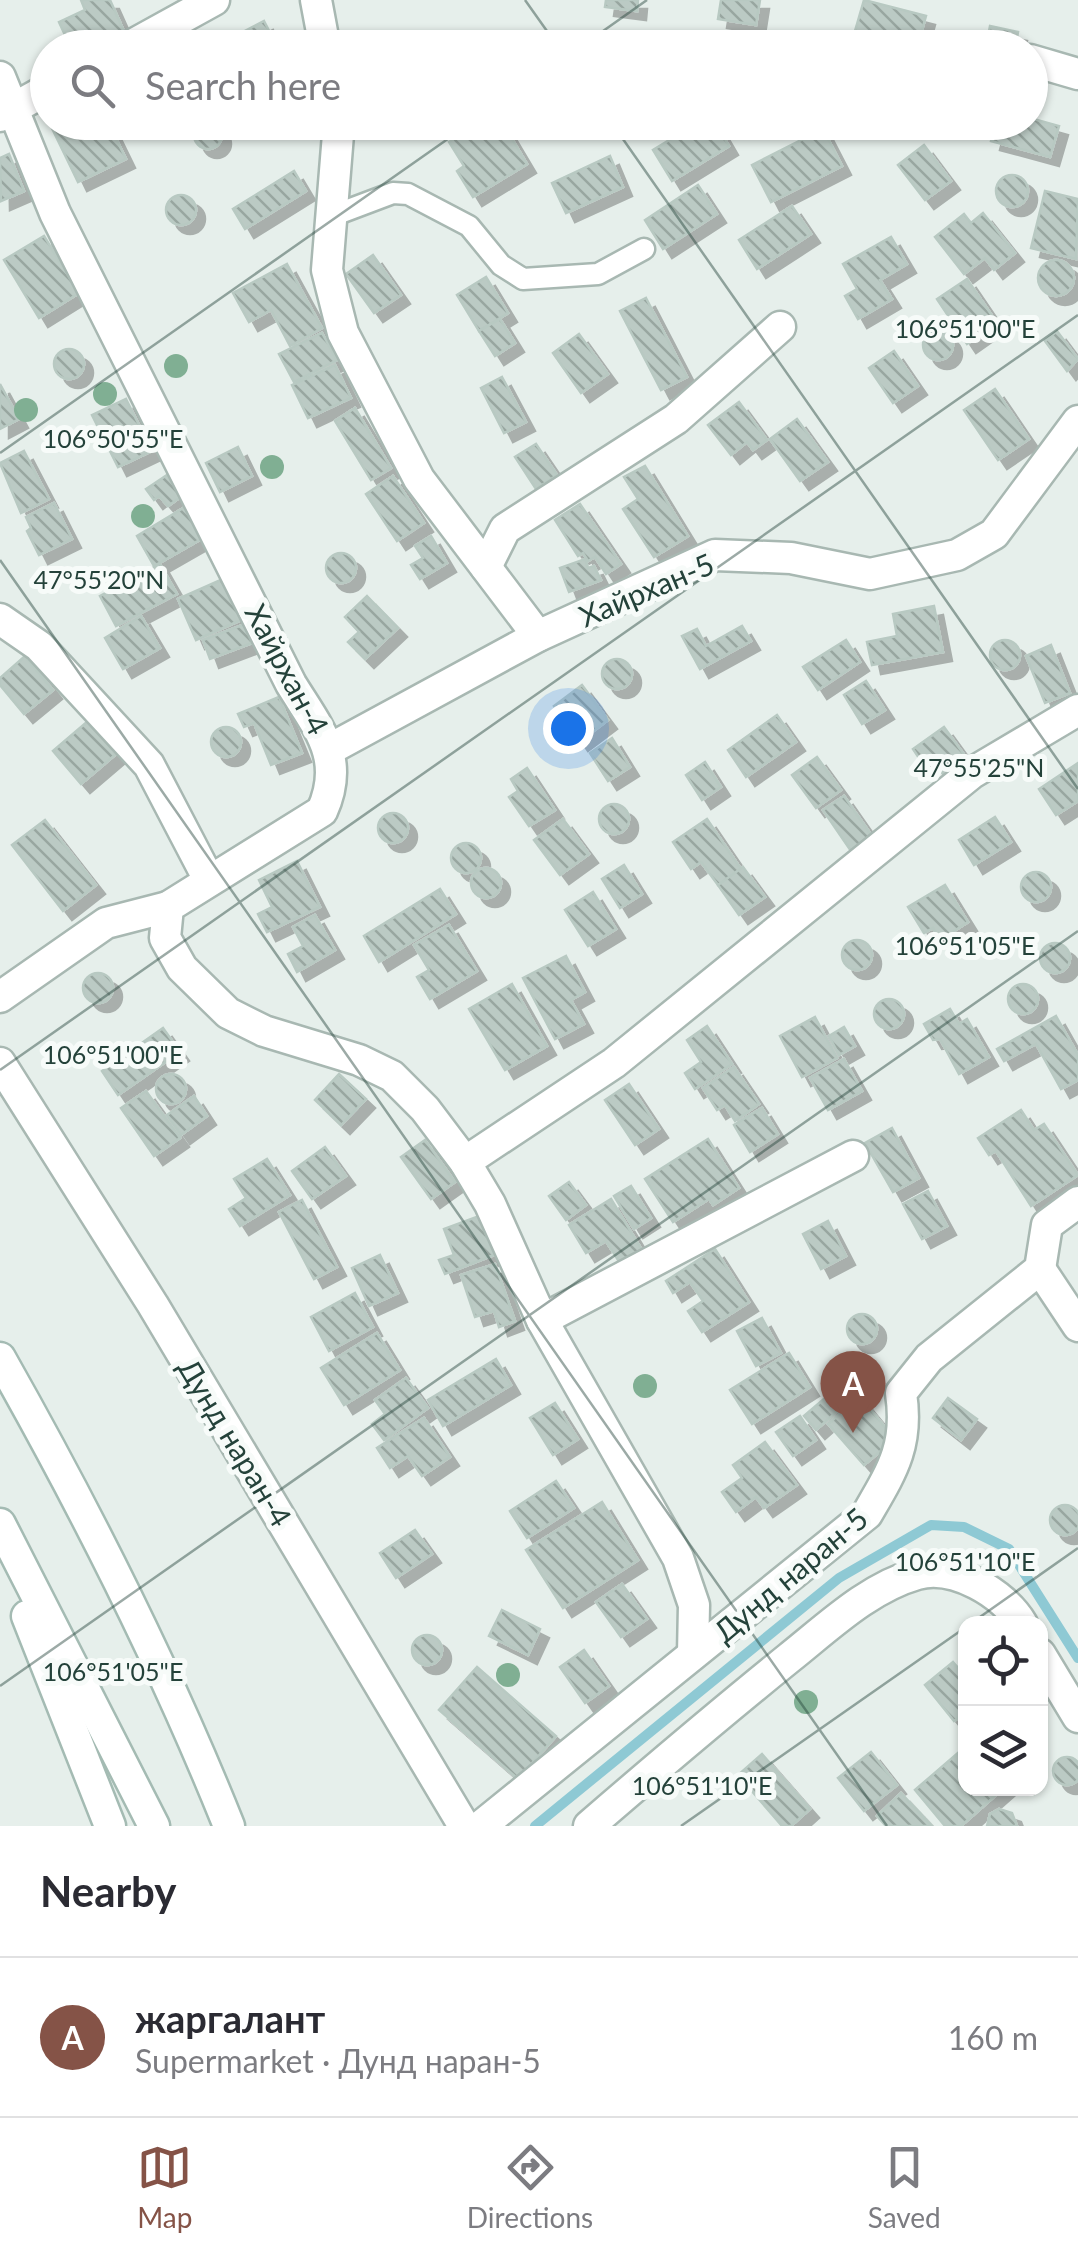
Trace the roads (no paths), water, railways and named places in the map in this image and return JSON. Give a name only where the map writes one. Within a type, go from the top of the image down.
[{"type":"street","points":[[160,30],[214,0]]},
{"type":"street","points":[[316,0],[322,30]]},
{"type":"street","points":[[1048,65],[1078,74]]},
{"type":"street","name":"Хайрхан-4","points":[[0,77],[8,112],[56,213],[292,684],[330,749],[332,788],[322,811],[260,852],[208,878]]},
{"type":"street","points":[[8,112],[30,99]]},
{"type":"street","points":[[338,140],[326,270],[344,334],[419,479],[538,636]]},
{"type":"street","points":[[486,567],[505,529],[676,420],[780,326]]},
{"type":"street","name":"Хайрхан-5","points":[[330,749],[538,636],[715,555],[792,558],[870,574],[957,555],[994,534],[1076,429]]},
{"type":"street","points":[[0,619],[39,646],[149,765],[208,878],[168,907],[106,923],[0,997]]},
{"type":"street","points":[[465,1162],[614,1063],[972,773],[1078,710]]},
{"type":"street","name":"Дунд наран-5","points":[[168,907],[165,938],[182,968],[228,1013],[264,1031],[359,1060],[392,1076],[425,1109],[465,1162],[490,1204],[542,1320],[678,1558],[694,1605],[693,1654]]},
{"type":"street","name":"Дунд наран-4","points":[[0,1063],[153,1305],[464,1826]]},
{"type":"street","points":[[542,1320],[853,1156]]},
{"type":"street","points":[[1078,1202],[1047,1225],[1040,1269],[1078,1326]]},
{"type":"street","name":"Дунд наран-5","points":[[693,1654],[754,1610],[867,1514],[892,1470],[906,1432],[901,1393],[929,1358],[1040,1269]]},
{"type":"street","points":[[0,1358],[69,1479],[178,1700],[230,1826]]},
{"type":"street","points":[[0,1524],[154,1826]]},
{"type":"street","points":[[0,1548],[110,1826]]},
{"type":"street","points":[[588,1826],[711,1721],[876,1591],[921,1573],[951,1577],[986,1588],[1011,1605],[1017,1616]]},
{"type":"street","points":[[481,1826],[693,1654]]},
{"type":"street","points":[[1048,1667],[1078,1717]]},
{"type":"lane","points":[[332,216],[393,193],[408,194],[469,226],[501,264],[523,279],[598,274],[644,249]]},
{"type":"waterway","points":[[535,1826],[839,1578],[931,1525],[964,1527],[1009,1549],[1078,1658]]},
{"type":"place","name":"жаргалант","points":[[853,1433]]}]
